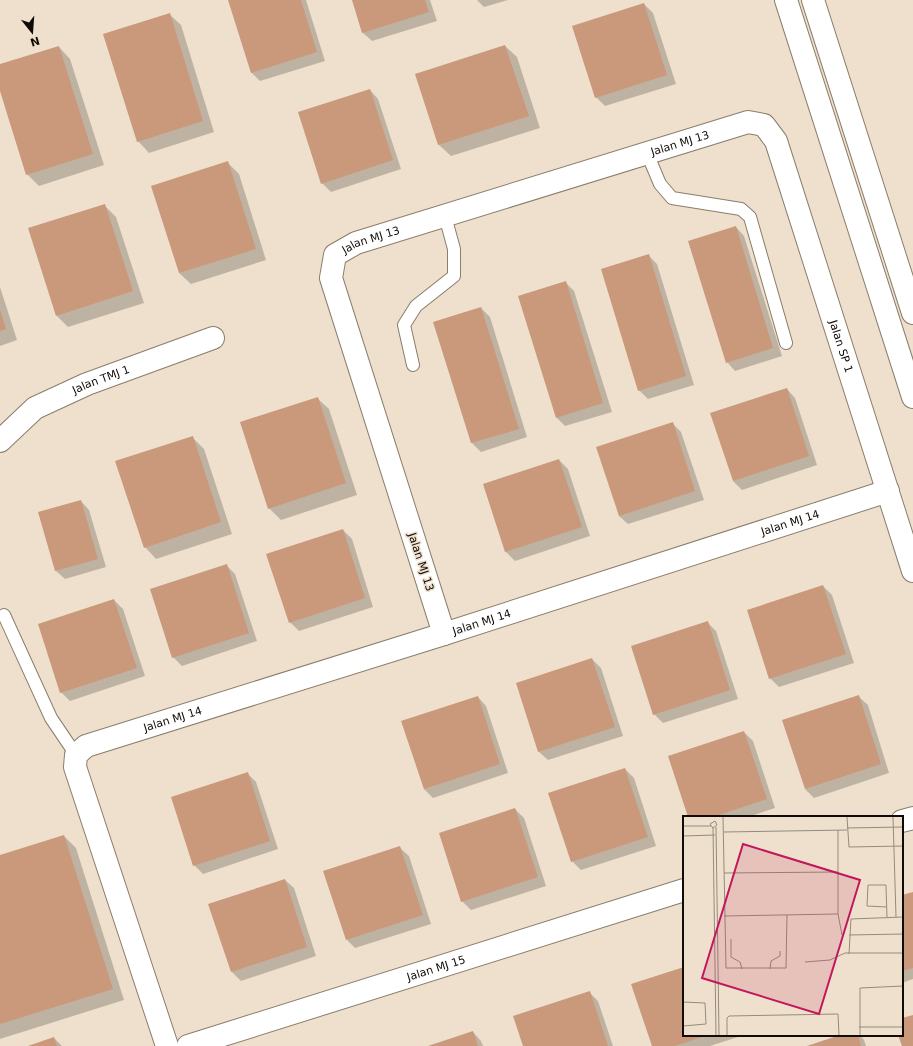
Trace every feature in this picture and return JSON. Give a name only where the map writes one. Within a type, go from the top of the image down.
[{"type":"street","points":[[786,0],[913,397]]},
{"type":"street","points":[[813,0],[913,313]]},
{"type":"street","name":"Jalan MJ 13","points":[[444,634],[331,278],[335,255],[356,243],[748,122],[764,125]]},
{"type":"street","name":"Jalan SP 1","points":[[764,125],[776,141],[913,571]]},
{"type":"street","name":"Jalan TMJ 1","points":[[0,441],[35,408],[87,384],[213,338]]},
{"type":"street","name":"Jalan MJ 14","points":[[76,755],[86,746],[444,634],[888,491]]},
{"type":"street","points":[[76,755],[75,767],[167,1046]]},
{"type":"street","points":[[903,821],[913,818]]},
{"type":"street","name":"Jalan MJ 15","points":[[188,1046],[683,890]]},
{"type":"lane","points":[[647,153],[660,184],[672,198],[741,209],[750,217],[786,343]]},
{"type":"lane","points":[[413,365],[404,325],[416,306],[454,276],[454,249],[445,216]]},
{"type":"lane","points":[[4,616],[51,718],[76,755]]},
{"type":"building","points":[[228,0],[301,0],[317,52],[251,73]]},
{"type":"building","points":[[352,0],[425,0],[429,12],[362,33]]},
{"type":"building","points":[[644,3],[667,75],[595,98],[572,26]]},
{"type":"building","points":[[170,13],[203,121],[137,142],[103,34]]},
{"type":"building","points":[[505,45],[529,116],[438,145],[415,74]]},
{"type":"building","points":[[59,46],[93,154],[26,175],[0,91],[0,64]]},
{"type":"building","points":[[370,89],[393,160],[321,184],[298,112]]},
{"type":"building","points":[[228,161],[256,249],[179,273],[151,186]]},
{"type":"building","points":[[105,204],[133,291],[56,316],[28,228]]},
{"type":"building","points":[[736,226],[773,348],[726,363],[688,241]]},
{"type":"building","points":[[649,254],[686,376],[638,391],[601,269]]},
{"type":"building","points":[[566,281],[603,403],[556,418],[518,296]]},
{"type":"building","points":[[481,307],[519,429],[471,443],[433,322]]},
{"type":"building","points":[[0,310],[6,329],[0,331]]},
{"type":"building","points":[[787,388],[809,456],[733,481],[710,413]]},
{"type":"building","points":[[318,397],[346,483],[268,509],[240,422]]},
{"type":"building","points":[[673,422],[695,491],[619,516],[596,447]]},
{"type":"building","points":[[193,436],[221,522],[144,548],[115,461]]},
{"type":"building","points":[[559,459],[582,527],[505,552],[483,484]]},
{"type":"building","points":[[81,500],[98,559],[55,571],[38,512]]},
{"type":"building","points":[[343,529],[365,598],[289,623],[266,554]]},
{"type":"building","points":[[227,564],[249,633],[172,658],[150,589]]},
{"type":"building","points":[[823,585],[846,654],[769,679],[747,610]]},
{"type":"building","points":[[114,599],[137,668],[60,693],[38,624]]},
{"type":"building","points":[[708,621],[730,690],[653,715],[631,646]]},
{"type":"building","points":[[592,658],[615,727],[538,752],[516,683]]},
{"type":"building","points":[[859,695],[881,764],[805,789],[782,720]]},
{"type":"building","points":[[478,696],[500,764],[424,789],[401,721]]},
{"type":"building","points":[[744,731],[767,799],[716,816],[688,816],[668,756]]},
{"type":"building","points":[[625,768],[648,837],[571,862],[548,793]]},
{"type":"building","points":[[248,772],[270,841],[193,866],[171,797]]},
{"type":"building","points":[[515,808],[538,877],[461,902],[439,833]]},
{"type":"building","points":[[64,835],[113,989],[0,1024],[0,855]]},
{"type":"building","points":[[400,846],[423,915],[346,940],[323,871]]},
{"type":"building","points":[[285,879],[307,947],[231,972],[208,904]]},
{"type":"building","points":[[913,892],[913,968],[903,971],[903,895]]},
{"type":"building","points":[[683,967],[683,1036],[705,1036],[675,1046],[652,1046],[631,984]]},
{"type":"building","points":[[590,991],[608,1046],[523,1046],[513,1016]]},
{"type":"building","points":[[913,1015],[913,1046],[902,1046],[898,1036],[903,1036],[903,1018]]},
{"type":"building","points":[[473,1031],[478,1046],[428,1046]]},
{"type":"building","points":[[837,1036],[858,1036],[861,1046],[807,1046]]},
{"type":"building","points":[[54,1037],[57,1046],[28,1046]]}]
